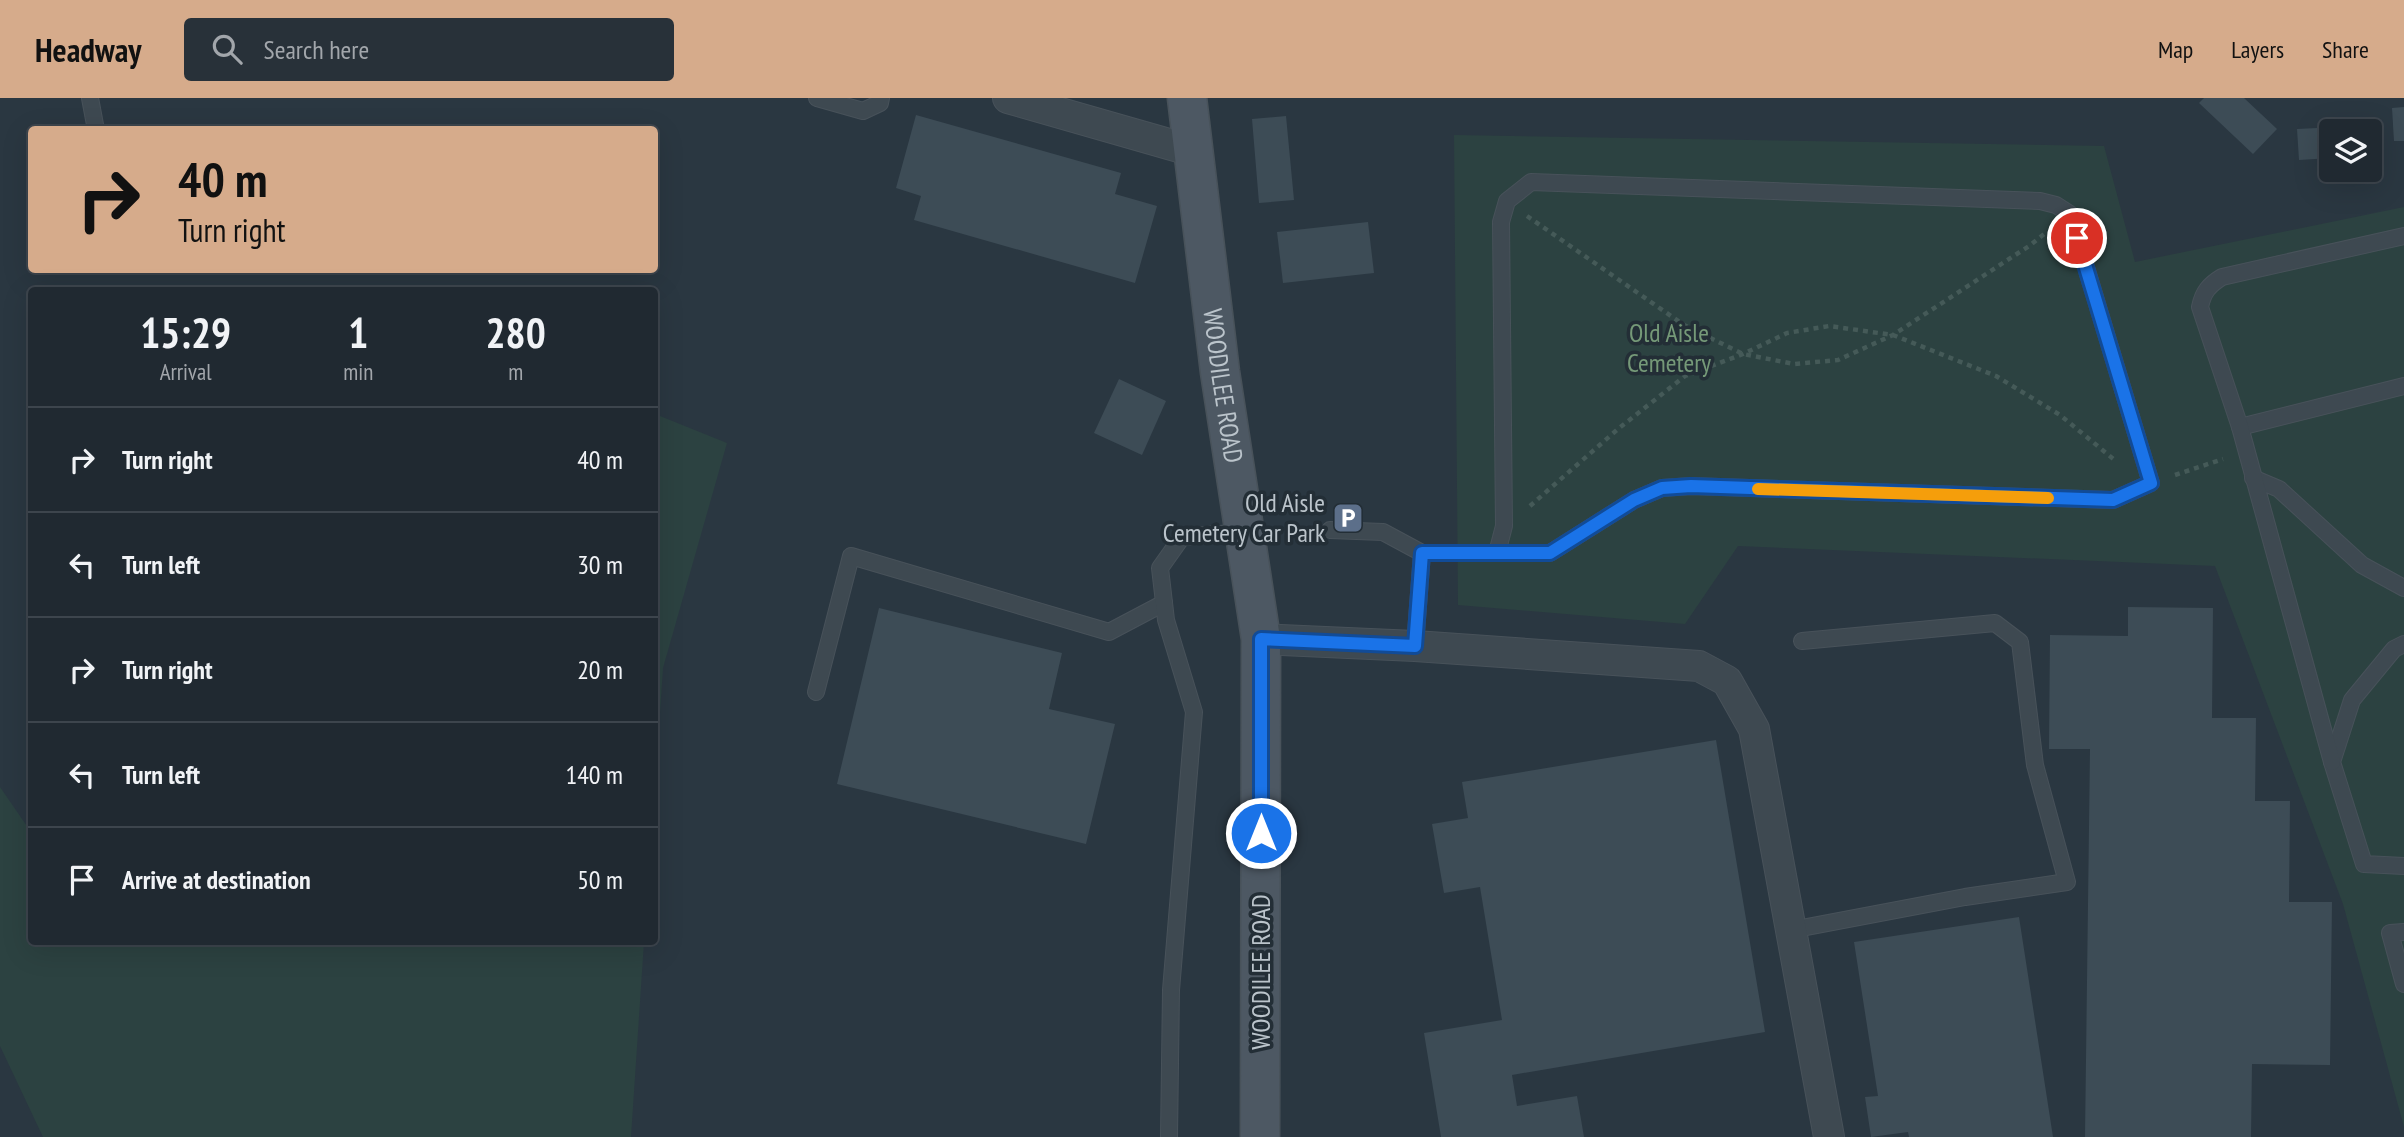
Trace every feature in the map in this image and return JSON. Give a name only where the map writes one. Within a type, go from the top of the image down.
[{"type":"street","points":[[1008,98],[1193,151]]},
{"type":"street","name":"WOODILEE ROAD","points":[[1187,98],[1220,372],[1261,639],[1260,1137]]},
{"type":"street","points":[[1261,639],[1415,646],[1699,666],[1727,681],[1754,729],[1829,1137]]},
{"type":"lane","points":[[90,98],[95,126]]},
{"type":"lane","points":[[817,98],[863,111],[880,103],[881,98]]},
{"type":"lane","points":[[1330,530],[1383,532],[1422,553],[1497,553],[1550,553],[1634,500],[1662,488],[1691,486],[2113,500],[2151,483],[2070,214],[2056,205],[2040,201],[1531,182],[1507,201],[1501,222],[1504,526],[1497,553]]},
{"type":"lane","points":[[2404,236],[2222,278],[2211,284],[2203,295],[2200,307],[2240,427],[2332,762],[2364,864],[2404,866]]},
{"type":"lane","points":[[2240,427],[2404,386]]},
{"type":"lane","points":[[2253,478],[2279,489],[2362,565],[2404,588]]},
{"type":"lane","points":[[1169,1137],[1171,990],[1194,712],[1166,620],[1160,568],[1182,537],[1245,532]]},
{"type":"lane","points":[[1415,646],[1422,553]]},
{"type":"lane","points":[[816,692],[851,556],[1109,632],[1164,603]]},
{"type":"lane","points":[[1791,930],[1965,897],[2067,882],[2035,765],[2020,642],[1995,623],[1802,640]]},
{"type":"lane","points":[[2332,762],[2352,700],[2395,649],[2404,644]]},
{"type":"lane","points":[[2404,932],[2390,933],[2404,984]]},
{"type":"path","points":[[1507,201],[1684,326],[1743,354],[1794,364],[1838,360],[1893,335],[2029,246],[2070,214]]},
{"type":"path","points":[[1504,526],[1685,376],[1743,354],[1787,333],[1829,326],[1893,335],[1996,376],[2060,415],[2130,473],[2151,483],[2246,451]]},
{"type":"green space","name":"Old Aisle Cemetery","points":[[1454,135],[2104,146],[2135,262],[2404,207],[2404,1127],[2343,904],[2215,566],[1738,546],[1685,624],[1458,605]]},
{"type":"green space","points":[[658,415],[727,443],[663,668],[658,744]]},
{"type":"green space","points":[[0,787],[28,828],[28,945],[644,945],[631,1137],[43,1137],[0,1046]]},
{"type":"building","points":[[2204,98],[2244,98],[2277,129],[2253,154],[2199,103]]},
{"type":"building","points":[[2404,107],[2404,141],[2394,141],[2392,108]]},
{"type":"building","points":[[916,115],[1121,173],[1115,194],[1157,206],[1135,283],[914,220],[921,196],[896,188]]},
{"type":"building","points":[[1286,116],[1294,200],[1259,203],[1252,119]]},
{"type":"building","points":[[2319,128],[2319,159],[2299,160],[2297,129]]},
{"type":"building","points":[[1368,222],[1374,273],[1283,283],[1277,232]]},
{"type":"building","points":[[1119,379],[1166,401],[1142,455],[1094,433]]},
{"type":"building","points":[[2128,607],[2213,608],[2212,718],[2256,718],[2255,801],[2290,801],[2289,902],[2332,902],[2330,1065],[2252,1064],[2251,1137],[2085,1137],[2090,749],[2049,749],[2050,635],[2128,636]]},
{"type":"building","points":[[879,608],[1062,653],[1049,709],[1115,724],[1086,844],[837,784]]},
{"type":"building","points":[[1716,740],[1765,1032],[1512,1075],[1517,1106],[1577,1096],[1584,1137],[1441,1137],[1424,1033],[1502,1020],[1480,887],[1444,893],[1432,824],[1468,818],[1462,782]]},
{"type":"building","points":[[2019,917],[2053,1137],[1909,1137],[1908,1132],[1871,1137],[1865,1097],[1878,1096],[1854,942]]},
{"type":"slow traffic","points":[[1758,489],[2048,498]]},
{"type":"place","name":"Old Aisle Cemetery Car Park","points":[[1348,518]]},
{"type":"route","points":[[1261,833],[1261,639],[1415,646],[1422,553],[1550,553],[1634,500],[1662,488],[1691,486],[2113,500],[2151,483],[2077,238]]}]
